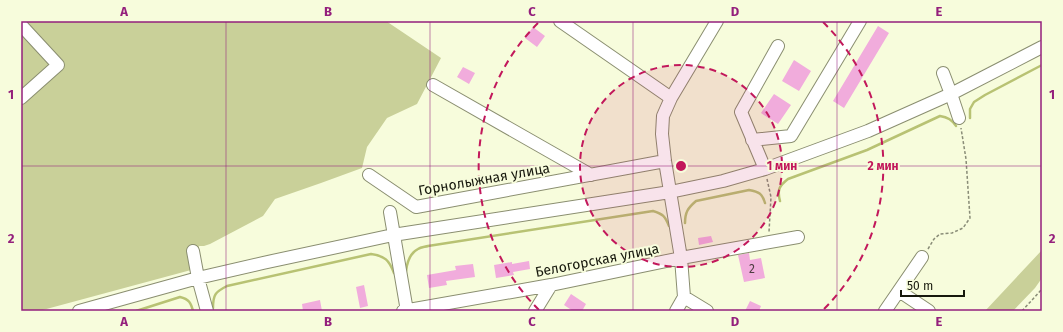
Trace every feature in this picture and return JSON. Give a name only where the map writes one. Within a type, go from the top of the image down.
[{"type":"street","points":[[560,21],[671,98]]},
{"type":"street","points":[[676,311],[684,298],[681,258],[665,161],[662,116],[671,98],[717,21]]},
{"type":"street","points":[[752,140],[791,136],[860,21]]},
{"type":"street","points":[[21,25],[58,65],[21,98]]},
{"type":"street","points":[[765,169],[740,112],[778,46]]},
{"type":"street","points":[[79,311],[198,278],[393,235],[670,192],[723,181],[765,169],[868,131],[951,94],[1042,47]]},
{"type":"street","points":[[943,73],[959,118]]},
{"type":"street","name":"Горнолыжная улица","points":[[433,85],[591,175]]},
{"type":"street","name":"Горнолыжная улица","points":[[369,175],[416,207],[665,161]]},
{"type":"street","points":[[390,212],[406,311]]},
{"type":"street","name":"Белогорская улица","points":[[406,311],[551,285],[681,258],[798,237]]},
{"type":"street","points":[[193,251],[198,278],[207,311]]},
{"type":"street","points":[[885,311],[922,257]]},
{"type":"street","points":[[535,311],[551,285]]},
{"type":"street","points":[[899,291],[929,311]]},
{"type":"street","points":[[684,298],[707,311]]},
{"type":"path","points":[[922,257],[934,239],[940,234],[952,233],[963,228],[970,218],[966,159],[959,118]]},
{"type":"path","points":[[764,243],[769,233],[772,197],[765,169]]},
{"type":"path","points":[[1022,311],[1042,289]]},
{"type":"green space","points":[[21,21],[386,21],[441,58],[417,104],[387,118],[367,147],[362,168],[275,199],[263,216],[210,244],[199,246],[197,260],[191,270],[39,311],[21,311]]},
{"type":"green space","points":[[1042,250],[1042,278],[1035,288],[1013,311],[985,311]]},
{"type":"building","points":[[878,26],[889,33],[844,108],[833,101]]},
{"type":"building","points":[[533,27],[545,36],[537,47],[525,38]]},
{"type":"building","points":[[794,60],[811,71],[799,91],[782,81]]},
{"type":"building","points":[[463,67],[475,73],[469,84],[457,77]]},
{"type":"building","points":[[774,94],[791,105],[778,124],[761,113]]},
{"type":"building","points":[[711,236],[713,242],[699,245],[698,238]]},
{"type":"building","points":[[749,253],[750,260],[761,258],[765,278],[744,282],[738,255]]},
{"type":"building","points":[[529,261],[530,269],[513,272],[514,275],[496,278],[494,265]]},
{"type":"building","points":[[473,264],[475,277],[446,281],[447,285],[429,288],[427,275],[456,270],[455,266]]},
{"type":"building","points":[[364,285],[368,306],[360,308],[356,287]]},
{"type":"building","points":[[571,294],[586,304],[582,311],[573,311],[564,305]]},
{"type":"building","points":[[320,300],[322,311],[303,311],[302,304]]},
{"type":"building","points":[[750,301],[761,306],[759,311],[745,311]]},
{"type":"waterway","points":[[970,118],[970,109],[974,102],[1042,65]]},
{"type":"waterway","points":[[780,201],[780,188],[788,179],[867,150],[940,116],[949,119],[956,126]]},
{"type":"waterway","points":[[685,223],[688,210],[696,201],[749,190],[760,194],[765,203]]},
{"type":"waterway","points":[[406,271],[408,262],[413,253],[419,248],[428,246],[653,211],[663,216],[669,226]]},
{"type":"waterway","points":[[213,308],[214,297],[220,290],[227,286],[371,254],[386,259],[394,273]]},
{"type":"waterway","points":[[136,311],[180,297],[189,302],[193,311]]}]
